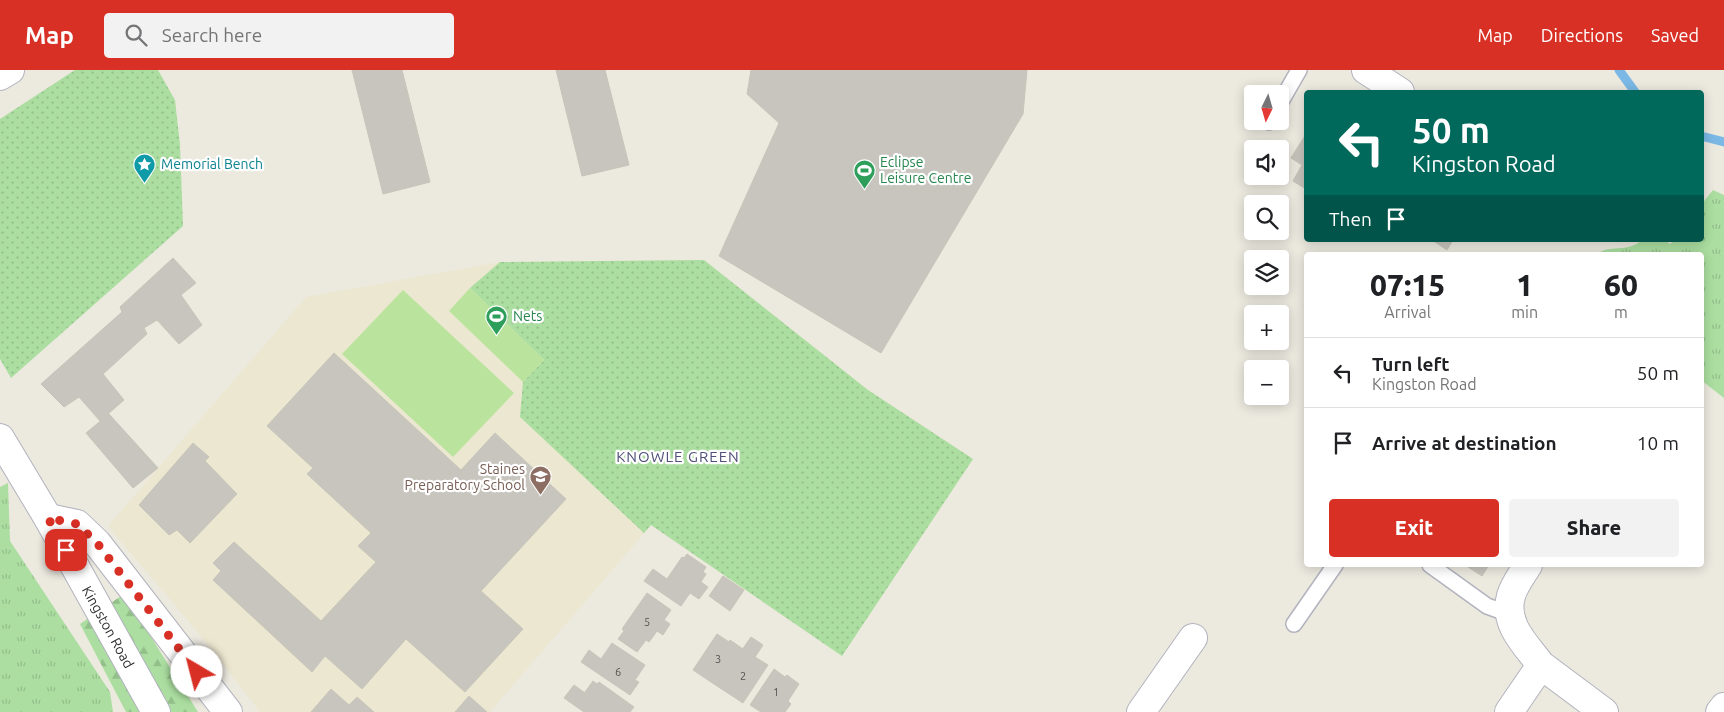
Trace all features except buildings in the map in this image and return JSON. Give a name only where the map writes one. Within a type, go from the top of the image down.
[{"type":"street","points":[[0,76],[10,70]]},
{"type":"street","points":[[1366,70],[1397,90]]},
{"type":"street","name":"Kingston Road","points":[[4,455],[48,518],[156,712]]},
{"type":"street","points":[[48,518],[77,524],[97,543],[228,712]]},
{"type":"street","points":[[1527,567],[1511,596],[1509,614],[1513,627],[1541,665],[1604,712]]},
{"type":"street","points":[[1141,712],[1193,638]]},
{"type":"street","points":[[1509,712],[1541,665]]},
{"type":"street","points":[[1720,712],[1724,707]]},
{"type":"lane","points":[[1289,87],[1299,70]]},
{"type":"lane","points":[[1294,624],[1334,567]]},
{"type":"lane","points":[[1433,567],[1487,606],[1509,614]]},
{"type":"shaded area","name":"Staines Preparatory School","points":[[704,260],[868,390],[973,459],[842,656],[651,525],[490,712],[260,712],[206,642],[108,526],[306,297],[500,262]]},
{"type":"green space","points":[[75,70],[158,70],[175,100],[180,145],[183,226],[11,378],[0,359],[0,119]]},
{"type":"green space","points":[[1713,190],[1724,195],[1724,398],[1704,382],[1704,252],[1600,252],[1630,247],[1639,242],[1668,242],[1670,244],[1672,242],[1704,242],[1704,201]]},
{"type":"green space","points":[[704,260],[868,390],[973,459],[842,656],[651,525],[644,533],[520,417],[523,382],[544,360],[470,288],[500,262]]},
{"type":"green space","name":"Nets","points":[[470,288],[544,360],[523,382],[449,311]]},
{"type":"green space","points":[[403,290],[514,393],[453,457],[342,354]]},
{"type":"green space","points":[[8,483],[10,541],[110,692],[113,712],[0,712],[0,487]]},
{"type":"green space","points":[[124,594],[198,712],[126,712],[80,624]]},
{"type":"waterway","points":[[1619,70],[1634,90]]},
{"type":"waterway","points":[[1704,137],[1724,142]]},
{"type":"place","name":"Memorial Bench","points":[[145,183]]},
{"type":"place","name":"Eclipse Leisure Centre","points":[[864,189]]},
{"type":"place","name":"Nets","points":[[497,335]]},
{"type":"place","name":"Staines Preparatory School","points":[[541,496]]},
{"type":"district","name":"KNOWLE GREEN","points":[[678,456]]},
{"type":"route","points":[[66,550],[48,518],[77,524],[97,543],[197,672]]}]
